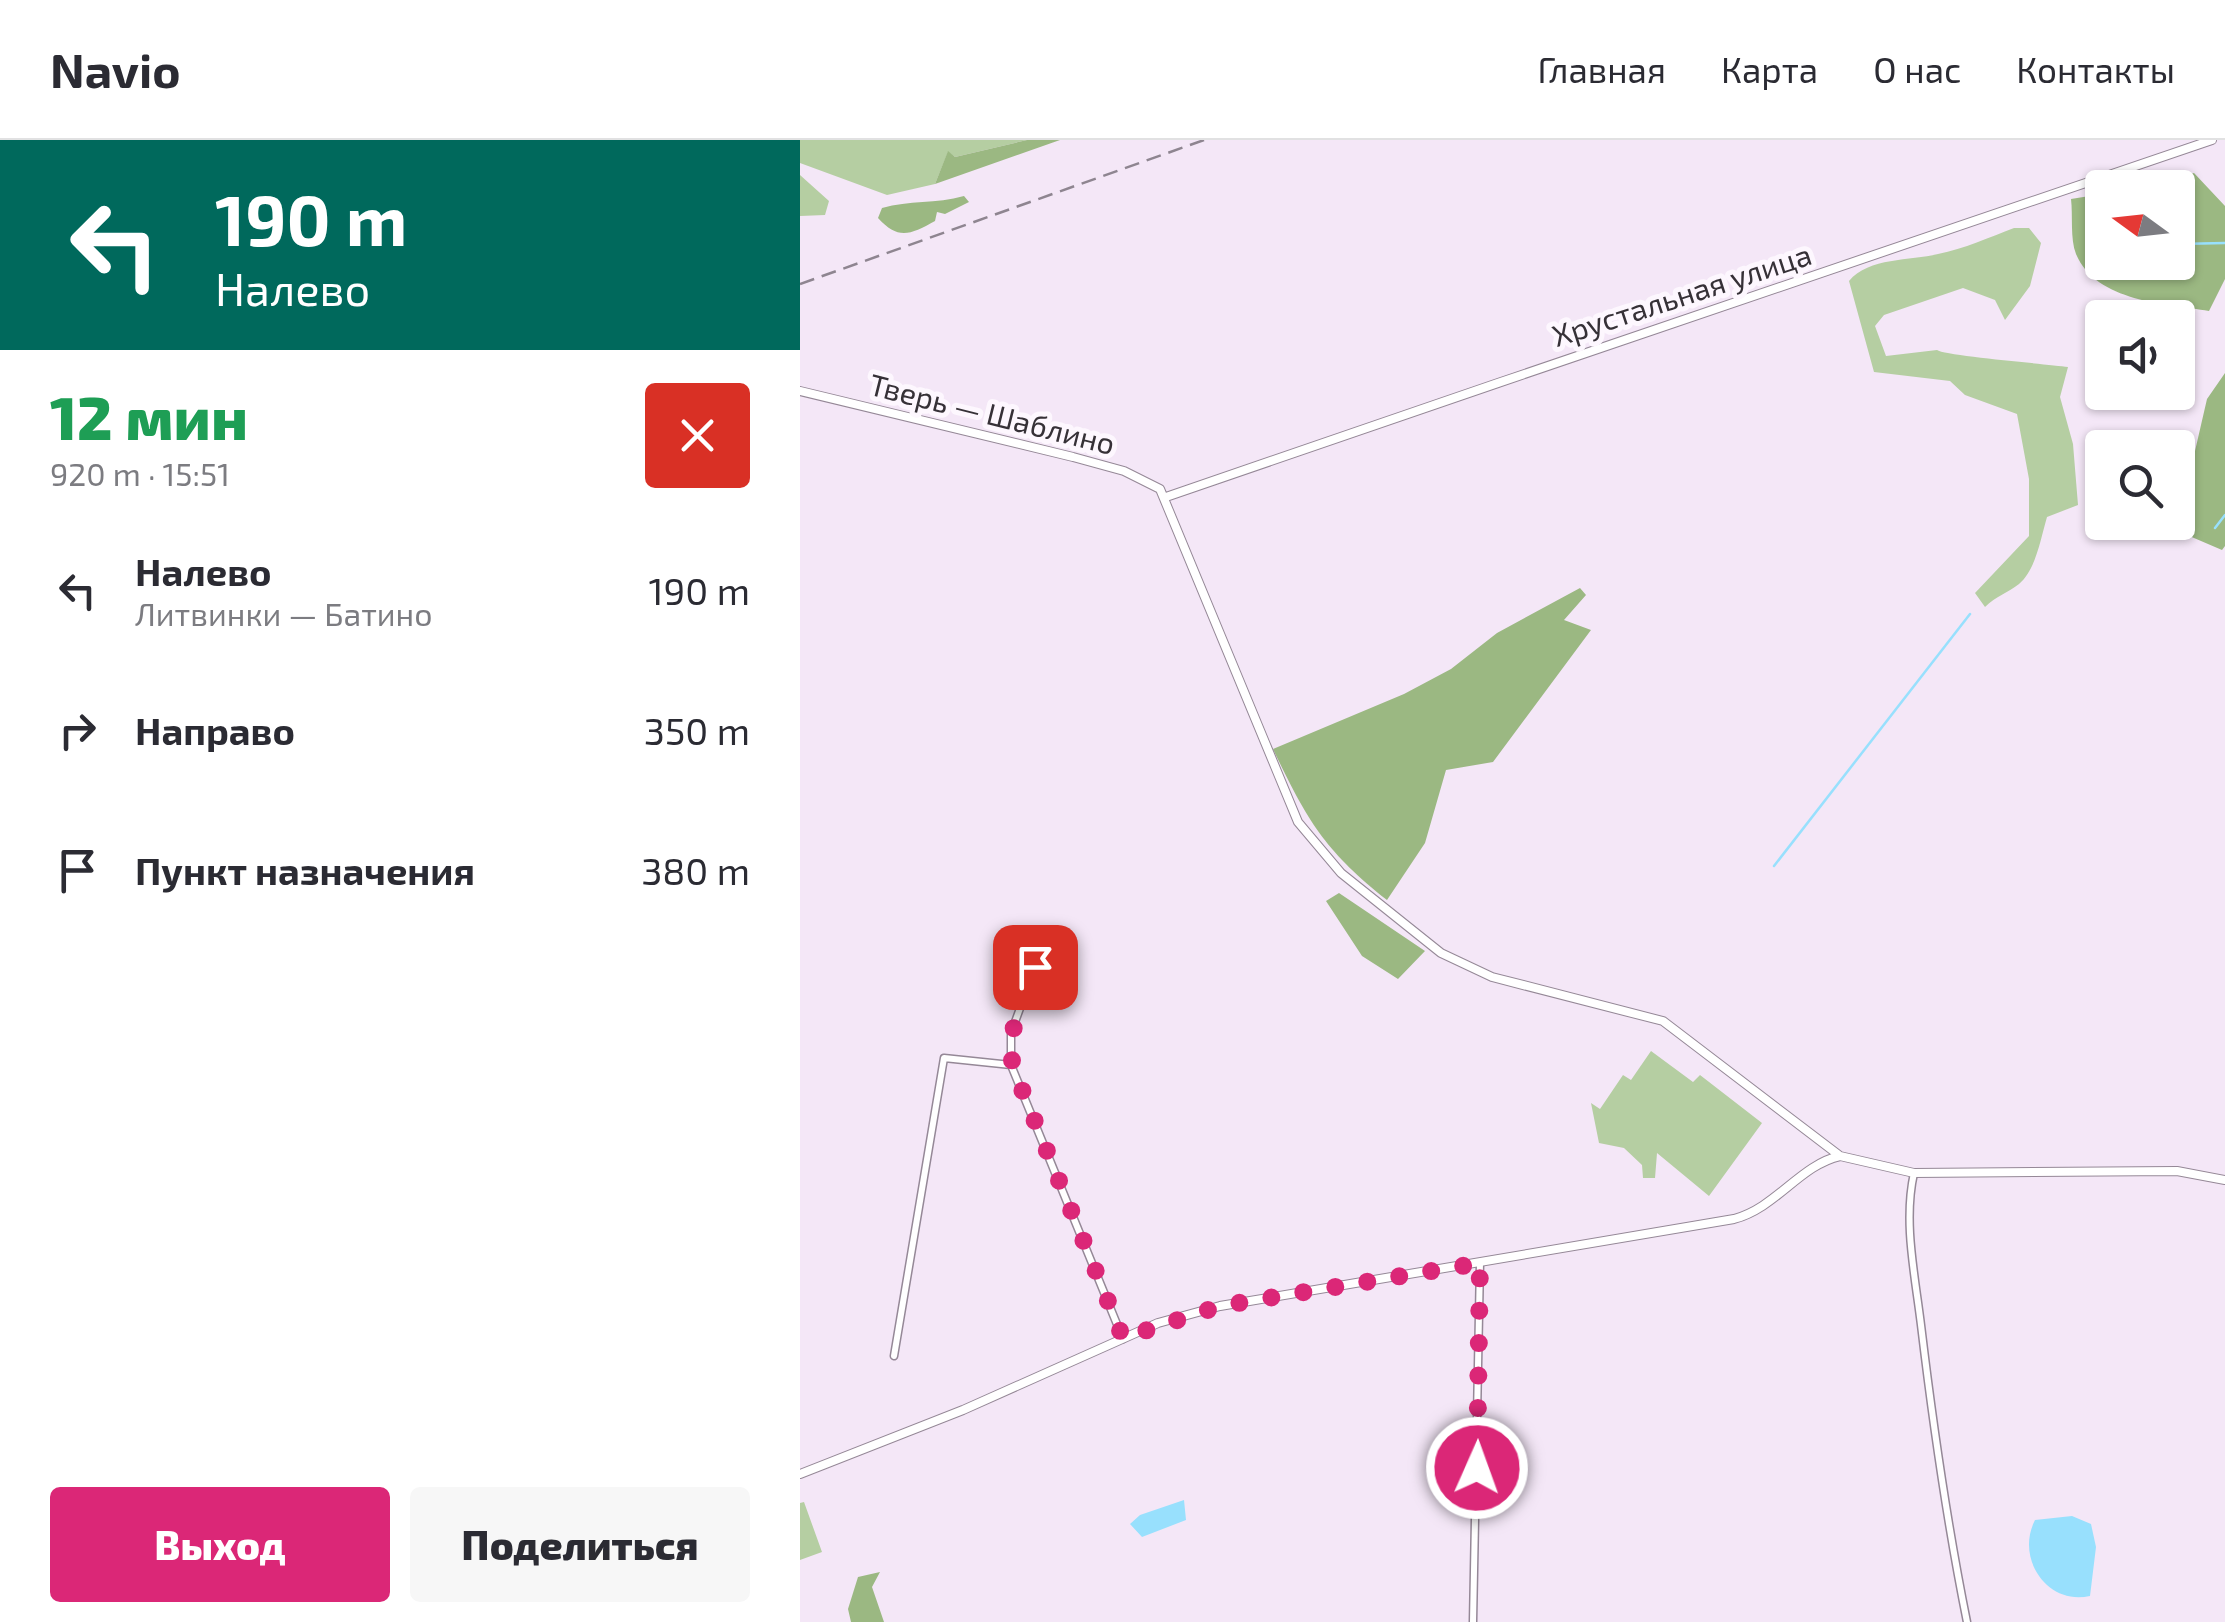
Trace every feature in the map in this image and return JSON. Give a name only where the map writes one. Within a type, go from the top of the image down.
[{"type":"street","name":"Хрустальная улица","points":[[1166,497],[1616,339],[1915,244],[2212,140]]},
{"type":"street","name":"Тверь — Шаблино","points":[[800,391],[1116,468],[1145,480],[1166,497]]},
{"type":"street","points":[[1166,497],[1286,800],[1328,861],[1436,949],[1463,965],[1498,978],[1652,1017],[1674,1027],[1840,1156],[1914,1172],[2177,1172],[2225,1180]]},
{"type":"street","points":[[1047,934],[1012,1033],[1012,1065],[1123,1338]]},
{"type":"street","points":[[894,1356],[944,1058],[1012,1065]]},
{"type":"street","points":[[800,1474],[1028,1382],[1123,1338],[1220,1306],[1742,1218],[1767,1206],[1816,1166],[1840,1156]]},
{"type":"street","points":[[1914,1172],[1909,1213],[1913,1259],[1941,1492],[1966,1622]]},
{"type":"street","points":[[1473,1622],[1480,1263]]},
{"type":"green space","points":[[800,140],[1027,140],[955,157],[948,152],[935,184],[887,195],[800,163]]},
{"type":"green space","points":[[1027,140],[1060,140],[935,184],[948,151],[955,157]]},
{"type":"green space","points":[[2195,174],[2225,206],[2225,279],[2209,311],[2195,309],[2195,300],[2142,300],[2099,282],[2195,280]]},
{"type":"green space","points":[[800,175],[829,201],[825,215],[800,216]]},
{"type":"green space","points":[[964,196],[969,202],[945,214],[937,212],[935,221],[911,232],[892,230],[878,218],[882,208]]},
{"type":"green space","points":[[2085,197],[2085,268],[2074,248],[2071,199]]},
{"type":"green space","points":[[2014,228],[2029,228],[2041,243],[2030,286],[2005,320],[1995,300],[1963,288],[1884,315],[1875,326],[1886,356],[1937,350],[2068,367],[2060,397],[2073,444],[2078,505],[2047,517],[2025,578],[1985,607],[1975,593],[2029,536],[2029,479],[2017,414],[1965,395],[1950,381],[1874,372],[1849,281],[1857,273],[1879,264],[1948,252]]},
{"type":"green space","points":[[2225,373],[2222,550],[2195,538],[2195,451],[2207,399]]},
{"type":"green space","points":[[1580,588],[1586,595],[1564,620],[1591,630],[1493,762],[1446,770],[1425,843],[1387,900],[1347,865],[1319,832],[1273,749],[1404,694],[1451,669],[1497,633]]},
{"type":"green space","points":[[1339,893],[1425,951],[1398,979],[1362,956],[1326,901]]},
{"type":"green space","points":[[1651,1051],[1693,1082],[1700,1075],[1762,1123],[1709,1196],[1657,1153],[1655,1178],[1643,1178],[1642,1165],[1624,1148],[1599,1143],[1591,1103],[1600,1109],[1623,1075],[1631,1080]]},
{"type":"green space","points":[[804,1502],[822,1552],[800,1560],[800,1503]]},
{"type":"green space","points":[[880,1572],[872,1587],[884,1622],[851,1622],[848,1609],[858,1577]]},
{"type":"water","points":[[1184,1500],[1186,1520],[1142,1537],[1130,1524],[1140,1515]]},
{"type":"water","points":[[2072,1516],[2091,1524],[2096,1547],[2090,1596],[2061,1594],[2049,1587],[2039,1576],[2029,1550],[2035,1520]]},
{"type":"waterway","points":[[2195,244],[2225,243]]},
{"type":"waterway","points":[[2215,528],[2225,515]]},
{"type":"waterway","points":[[1774,866],[1970,614]]},
{"type":"railway","points":[[800,284],[1204,140]]},
{"type":"route","points":[[1035,967],[1012,1033],[1012,1065],[1123,1338],[1175,1317],[1220,1306],[1480,1263],[1477,1468]]}]
